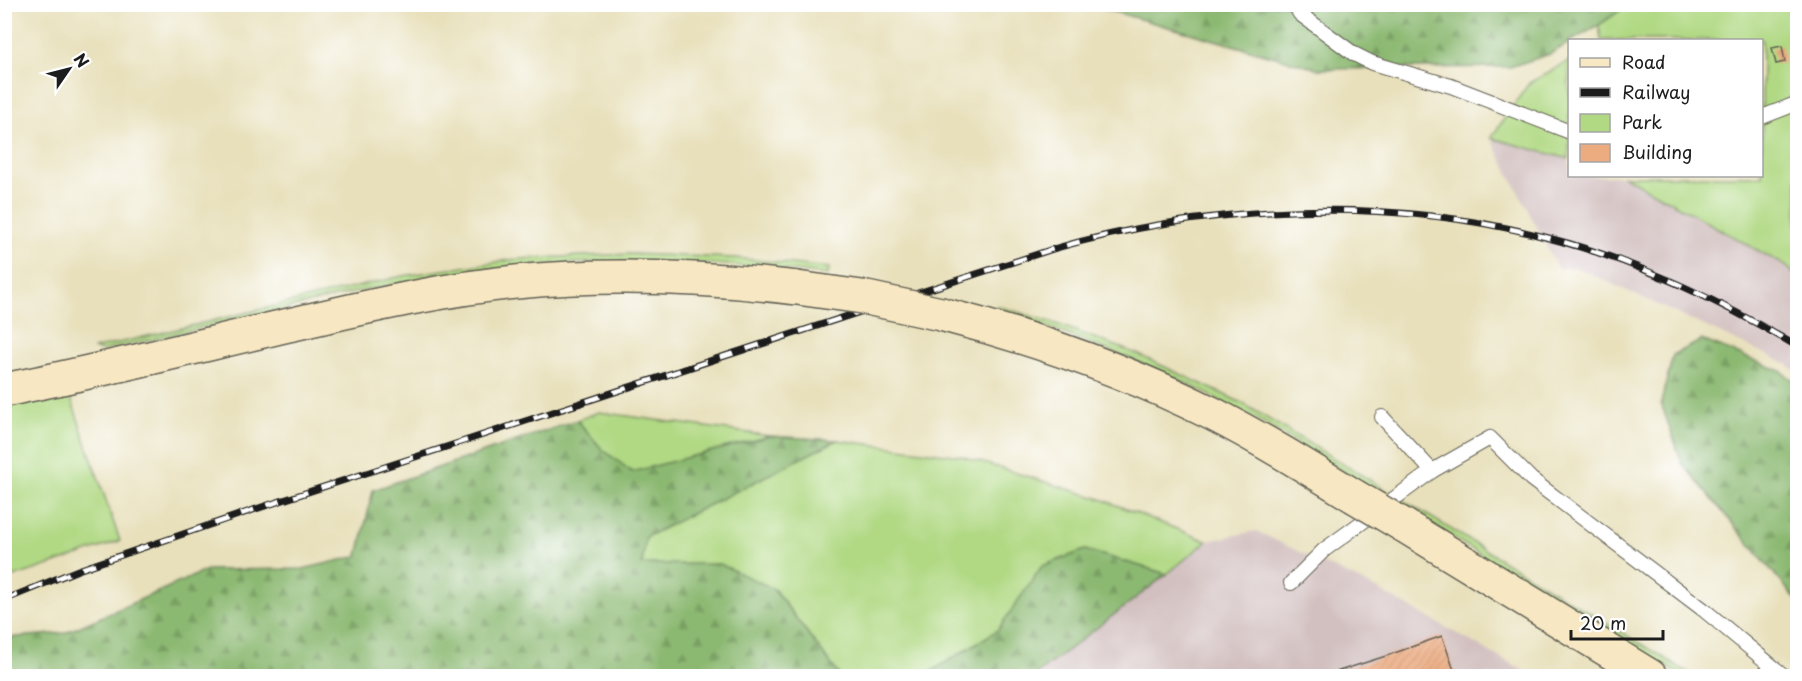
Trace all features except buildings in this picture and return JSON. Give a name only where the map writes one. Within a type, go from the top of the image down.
[{"type":"street","points":[[4,390],[383,303],[496,285],[583,278],[654,277],[737,281],[862,297],[941,314],[1047,345],[1149,384],[1241,429],[1650,676]]},
{"type":"lane","points":[[1294,4],[1300,14],[1354,54],[1372,63],[1451,86],[1568,132]]},
{"type":"lane","points":[[1763,116],[1797,103]]},
{"type":"lane","points":[[1382,417],[1431,471]]},
{"type":"lane","points":[[1291,583],[1324,550],[1431,471],[1490,438],[1531,478],[1704,610],[1784,676]]},
{"type":"shaded area","points":[[1491,138],[1568,159],[1568,177],[1626,177],[1786,266],[1797,277],[1797,372],[1787,364],[1575,267],[1558,269]]},
{"type":"shaded area","points":[[1256,531],[1373,587],[1533,676],[1034,676],[1207,541]]},
{"type":"green space","points":[[1090,5],[1628,5],[1575,39],[1568,39],[1568,44],[1550,54],[1510,67],[1318,69]]},
{"type":"green space","points":[[1628,5],[1797,5],[1797,277],[1786,266],[1626,177],[1763,177],[1763,39],[1601,39],[1599,25]]},
{"type":"green space","points":[[1568,62],[1568,159],[1491,138],[1529,83]]},
{"type":"green space","points":[[631,254],[735,258],[829,268],[828,275],[735,266],[645,262],[600,262],[509,268],[398,283],[103,351],[93,349],[403,276],[517,259]]},
{"type":"green space","points":[[997,306],[1051,322],[1137,354],[1242,403],[1694,676],[1682,676],[1262,422],[1178,379],[1050,328],[996,311]]},
{"type":"green space","points":[[1702,340],[1781,371],[1797,383],[1797,601],[1682,463],[1661,403],[1673,355]]},
{"type":"green space","points":[[69,393],[120,541],[5,580],[4,407]]},
{"type":"green space","points":[[599,412],[770,436],[632,472],[602,449],[577,420]]},
{"type":"green space","points":[[577,420],[602,449],[632,472],[770,436],[837,440],[646,537],[642,564],[720,564],[774,589],[840,676],[5,676],[5,638],[65,633],[207,570],[303,569],[358,556],[373,490]]},
{"type":"green space","points":[[837,440],[961,456],[1101,499],[1207,541],[1167,574],[1085,550],[1042,566],[998,630],[924,676],[840,676],[774,589],[642,564],[646,537]]},
{"type":"green space","points":[[1085,550],[1167,574],[1034,676],[924,676],[998,630],[1042,566]]},
{"type":"railway","points":[[4,600],[78,570],[262,507],[1053,249],[1174,222],[1299,211],[1361,211],[1424,215],[1485,224],[1545,237],[1611,257],[1676,283],[1738,313],[1798,347]]}]
